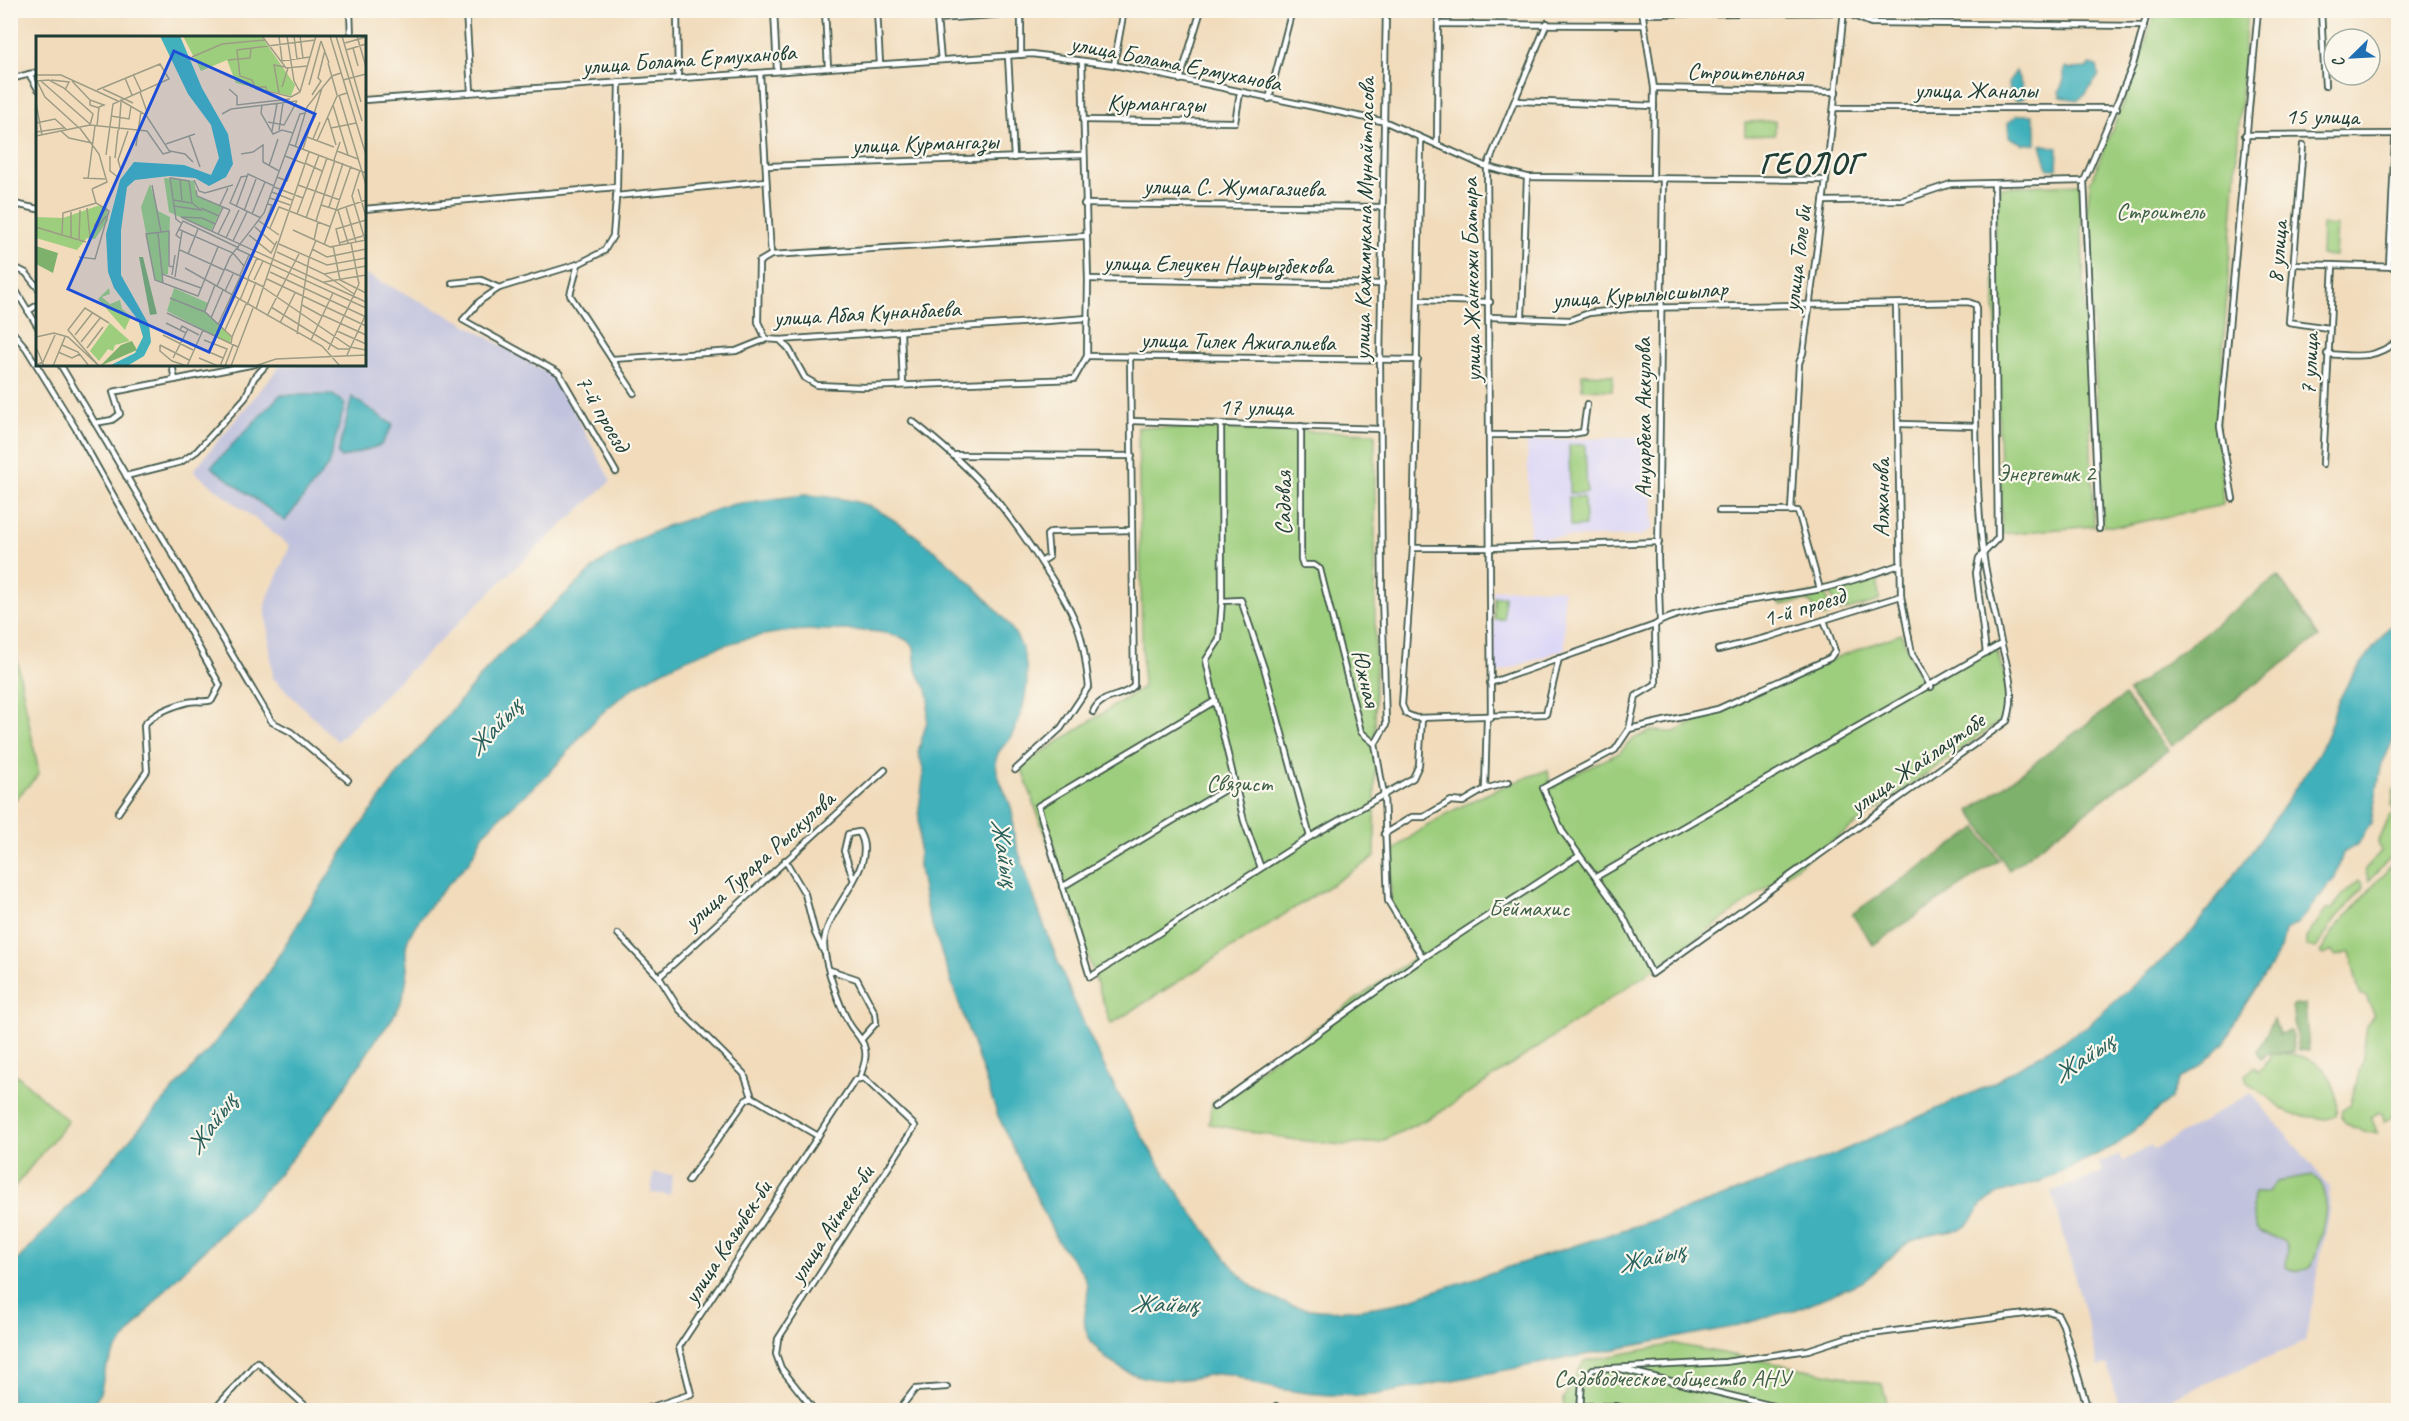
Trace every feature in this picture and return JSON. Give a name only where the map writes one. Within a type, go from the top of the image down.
[{"type":"street","points":[[350,10],[351,36]]},
{"type":"street","points":[[466,10],[471,92]]},
{"type":"street","points":[[677,10],[678,78]]},
{"type":"street","points":[[774,10],[777,71]]},
{"type":"street","points":[[825,10],[828,68]]},
{"type":"street","points":[[877,10],[880,64]]},
{"type":"street","points":[[941,60],[937,19],[1066,10]]},
{"type":"street","points":[[1114,65],[1124,10]]},
{"type":"street","points":[[1180,80],[1201,10]]},
{"type":"street","points":[[1269,99],[1292,10]]},
{"type":"street","name":"улица Кажимукана Мунайтпасова","points":[[1375,744],[1386,725],[1380,361],[1382,122],[1386,10]]},
{"type":"street","points":[[1437,145],[1438,10]]},
{"type":"street","points":[[2099,529],[2084,181],[2117,108],[2148,10]]},
{"type":"street","points":[[2233,499],[2220,426],[2258,10]]},
{"type":"street","points":[[2321,10],[2322,29]]},
{"type":"street","points":[[1653,179],[1654,88],[1642,12],[1844,11],[1871,23],[2144,26]]},
{"type":"street","name":"улица Толе би","points":[[1791,511],[1799,363],[1803,353],[1826,180],[1844,11]]},
{"type":"street","points":[[1021,13],[1022,55]]},
{"type":"street","points":[[1438,24],[1546,22],[1644,25]]},
{"type":"street","name":"улица Жанкожи Батыра","points":[[1485,789],[1490,683],[1490,302],[1487,167],[1546,22]]},
{"type":"street","name":"улица Болата Ермуханова","points":[[366,99],[1022,55],[1114,65],[1382,122],[1487,167],[1527,177],[1826,180]]},
{"type":"street","points":[[1008,56],[1014,158]]},
{"type":"street","points":[[780,340],[789,349],[805,378],[817,385],[903,385],[1074,379],[1087,356],[1088,318],[1082,61]]},
{"type":"street","points":[[10,79],[36,72]]},
{"type":"street","points":[[760,72],[768,166],[766,181],[771,255],[1085,236]]},
{"type":"street","points":[[29,74],[36,85]]},
{"type":"street","points":[[452,283],[481,280],[499,288],[578,264],[604,251],[613,236],[617,187],[619,82]]},
{"type":"street","name":"Строительная","points":[[1654,88],[1836,92]]},
{"type":"street","name":"Курмангазы","points":[[1083,120],[1235,122],[1240,93]]},
{"type":"street","points":[[1515,101],[1654,106]]},
{"type":"street","name":"улица Жаналы","points":[[1834,108],[2117,108]]},
{"type":"street","name":"15 улица","points":[[2245,135],[2398,134]]},
{"type":"street","name":"улица Жанкожи Батыра","points":[[1419,718],[1406,714],[1402,705],[1413,548],[1421,138]]},
{"type":"street","points":[[2389,266],[2395,140]]},
{"type":"street","name":"8 улица","points":[[2303,145],[2289,322],[2328,328]]},
{"type":"street","name":"улица Курмангазы","points":[[768,166],[1083,155]]},
{"type":"street","points":[[1522,317],[1527,177]]},
{"type":"street","name":"Ануарбека Аккулова","points":[[1660,621],[1663,179]]},
{"type":"street","points":[[616,196],[766,181]]},
{"type":"street","points":[[1823,201],[1903,200],[1951,184],[2084,181]]},
{"type":"street","points":[[1986,653],[1976,573],[1979,558],[1998,538],[1994,184]]},
{"type":"street","points":[[366,209],[617,187]]},
{"type":"street","points":[[10,203],[36,209]]},
{"type":"street","name":"улица С. Жумагазиева","points":[[1084,204],[1383,207]]},
{"type":"street","name":"улица Абая Кунанбаева","points":[[771,255],[759,262],[758,322],[766,339],[780,340],[1088,318]]},
{"type":"street","points":[[578,264],[570,295],[634,393]]},
{"type":"street","points":[[2295,264],[2398,267]]},
{"type":"street","name":"7 улица","points":[[2323,464],[2333,264]]},
{"type":"street","points":[[10,265],[26,273],[36,286]]},
{"type":"street","name":"улица Елеукен Наурызбекова","points":[[1088,279],[1382,284]]},
{"type":"street","points":[[10,281],[36,324]]},
{"type":"street","name":"7-й проезд","points":[[499,288],[480,301],[463,320],[559,373],[616,472]]},
{"type":"street","points":[[1419,300],[1490,302]]},
{"type":"street","name":"улица Курылысшылар","points":[[1490,317],[1570,320],[1589,313],[1662,307],[1968,302],[1976,305]]},
{"type":"street","name":"Алжанова","points":[[1896,304],[1900,424],[1899,565],[1901,596],[1912,654],[1931,687]]},
{"type":"street","name":"улица Жайлаутобе","points":[[1596,877],[1622,914],[1652,974],[2007,722],[2013,705],[2013,691],[2001,645],[1983,553],[1976,426],[1976,305]]},
{"type":"street","points":[[28,311],[36,306]]},
{"type":"street","points":[[10,329],[36,364]]},
{"type":"street","points":[[901,332],[903,385]]},
{"type":"street","points":[[612,359],[736,351],[766,339]]},
{"type":"street","points":[[2327,354],[2369,357],[2382,352],[2398,341]]},
{"type":"street","name":"улица Тилек Ажигалиева","points":[[1087,356],[1389,362],[1418,360]]},
{"type":"street","points":[[1094,712],[1096,704],[1105,698],[1126,694],[1134,686],[1130,357]]},
{"type":"street","points":[[37,366],[76,429],[220,685],[212,700],[206,703],[191,701],[159,712],[144,725],[147,771],[118,813]]},
{"type":"street","points":[[61,366],[272,722],[291,732],[348,780]]},
{"type":"street","points":[[172,366],[175,380]]},
{"type":"street","points":[[94,423],[104,419],[112,420],[120,414],[113,392],[244,366]]},
{"type":"street","points":[[126,476],[181,462],[197,451],[245,398],[254,378],[265,366]]},
{"type":"street","points":[[1490,435],[1567,435],[1583,432],[1587,404]]},
{"type":"street","points":[[912,421],[955,455],[990,489],[1014,520],[1041,562],[1079,631],[1089,686],[1061,728],[1015,770]]},
{"type":"street","name":"17 улица","points":[[1131,422],[1380,429]]},
{"type":"street","points":[[1221,424],[1222,601],[1219,640],[1206,660],[1244,821],[1261,868]]},
{"type":"street","points":[[1900,424],[1976,426]]},
{"type":"street","name":"Садовая","points":[[1301,426],[1301,559],[1303,565],[1317,566]]},
{"type":"street","points":[[955,455],[1131,456]]},
{"type":"street","points":[[1719,511],[1798,511],[1820,590]]},
{"type":"street","points":[[1041,562],[1049,557],[1046,541],[1047,535],[1051,532],[1132,530]]},
{"type":"street","points":[[1413,548],[1490,548],[1659,542]]},
{"type":"street","points":[[1490,683],[1690,612],[1820,590],[1899,565]]},
{"type":"street","name":"Южная","points":[[1317,566],[1361,732],[1375,744],[1384,795],[1388,901],[1423,958]]},
{"type":"street","name":"1-й проезд","points":[[1718,650],[1769,638],[1901,596]]},
{"type":"street","points":[[1222,601],[1241,600],[1265,671],[1310,837]]},
{"type":"street","points":[[1629,729],[1718,709],[1830,658],[1835,651],[1824,620]]},
{"type":"street","points":[[1655,626],[1656,684],[1636,696],[1629,729],[1615,750],[1543,788],[1562,831],[1596,877],[2001,645]]},
{"type":"street","points":[[1215,701],[1038,806],[1090,977],[1310,837],[1413,778],[1418,772],[1419,718],[1489,718],[1546,714],[1559,658]]},
{"type":"street","name":"улица Турара Рыскулова","points":[[659,976],[885,770]]},
{"type":"street","points":[[1384,834],[1412,817],[1424,817],[1451,801],[1463,802],[1485,789],[1509,782]]},
{"type":"street","points":[[1062,887],[1229,788],[1237,787]]},
{"type":"street","points":[[825,954],[827,926],[846,895],[864,858],[865,844],[859,832],[854,831],[848,834],[844,851],[853,878]]},
{"type":"street","points":[[1214,1107],[1423,958],[1579,855]]},
{"type":"street","points":[[785,860],[805,894],[815,933],[825,954],[846,1018],[861,1040],[866,1053],[858,1079]]},
{"type":"street","points":[[618,934],[659,976],[679,1009],[744,1074],[752,1097],[818,1136]]},
{"type":"street","points":[[830,970],[857,979],[875,1013],[876,1023],[872,1031],[861,1040]]},
{"type":"street","name":"улица Айтеке-би","points":[[814,1410],[781,1368],[776,1353],[778,1339],[915,1126],[864,1078],[858,1079]]},
{"type":"street","name":"улица Казыбек-би","points":[[648,1409],[691,1394],[679,1347],[858,1079]]},
{"type":"street","points":[[688,1181],[746,1100],[752,1097]]},
{"type":"street","points":[[1636,1410],[1615,1406],[1580,1408],[1582,1382],[1593,1369],[1608,1366],[1725,1362],[1808,1350],[1848,1337],[2049,1311],[2058,1315],[2063,1324],[2088,1410]]},
{"type":"street","points":[[214,1410],[257,1362],[310,1410]]},
{"type":"street","points":[[1608,1366],[1790,1410]]},
{"type":"street","points":[[895,1410],[901,1407],[915,1389],[947,1387]]},
{"type":"shaded area","points":[[366,274],[462,322],[556,378],[611,481],[514,569],[337,741],[273,678],[265,604],[290,546],[193,471],[280,366],[366,366]]},
{"type":"shaded area","points":[[1651,436],[1653,528],[1640,536],[1530,538],[1527,441]]},
{"type":"shaded area","points":[[1532,588],[1563,590],[1565,649],[1494,674],[1493,590]]},
{"type":"shaded area","points":[[2251,1093],[2330,1187],[2329,1210],[2305,1342],[2142,1410],[2120,1410],[2108,1365],[2099,1367],[2052,1192],[2102,1173],[2099,1162],[2119,1155],[2122,1162],[2151,1145],[2154,1150]]},
{"type":"shaded area","points":[[654,1173],[673,1175],[670,1195],[651,1193]]},
{"type":"green space","name":"Строитель","points":[[2155,11],[2247,11],[2218,423],[2223,505],[2121,526],[2103,526],[2087,210],[2090,183],[2139,65]]},
{"type":"green space","points":[[1775,121],[1775,135],[1745,136],[1745,122]]},
{"type":"green space","name":"Энергетик 2","points":[[2080,184],[2094,526],[2002,534],[1994,265],[1996,187]]},
{"type":"green space","points":[[2322,225],[2337,226],[2335,256],[2321,255]]},
{"type":"green space","points":[[1582,374],[1613,375],[1612,390],[1582,389]]},
{"type":"green space","name":"Связист","points":[[1138,427],[1375,433],[1375,857],[1111,1024],[1021,766],[1143,687]]},
{"type":"green space","points":[[1569,445],[1585,445],[1587,493],[1570,493]]},
{"type":"green space","points":[[1569,497],[1584,497],[1585,526],[1570,527]]},
{"type":"green space","points":[[1884,575],[1889,577],[1878,581],[1879,601],[1840,612],[1829,590]]},
{"type":"green space","points":[[2278,576],[2319,637],[2172,746],[2128,692]]},
{"type":"green space","points":[[1823,592],[1828,599],[1828,616],[1817,616],[1812,604],[1807,601],[1780,605],[1776,599]]},
{"type":"green space","points":[[1504,596],[1504,619],[1494,619],[1494,597]]},
{"type":"green space","points":[[11,630],[39,774],[10,804]]},
{"type":"green space","name":"Беймахис","points":[[1901,634],[1923,685],[1995,645],[2008,687],[2003,719],[1641,978],[1439,1113],[1380,1142],[1343,1145],[1289,1139],[1209,1124],[1212,1103],[1415,957],[1391,911],[1390,853],[1426,826],[1485,794],[1548,770],[1550,786],[1619,753],[1633,739],[1651,731],[1674,732],[1840,656]]},
{"type":"green space","points":[[2124,696],[2168,750],[2009,870],[1970,811]]},
{"type":"green space","points":[[2398,788],[2398,849],[2369,881],[2365,870],[2381,851],[2378,843],[2389,818],[2395,814],[2392,805],[2394,789]]},
{"type":"green space","points":[[1977,828],[1999,860],[1873,945],[1852,914]]},
{"type":"green space","points":[[2398,858],[2398,1098],[2393,1116],[2384,1122],[2383,1115],[2379,1112],[2371,1117],[2378,1134],[2353,1128],[2342,1115],[2342,1109],[2350,1106],[2362,1062],[2367,1026],[2374,1014],[2366,996],[2360,996],[2350,952],[2336,956],[2332,951],[2324,955],[2320,953],[2334,930]]},
{"type":"green space","points":[[2359,881],[2363,888],[2335,919],[2317,947],[2314,949],[2306,946],[2306,938],[2326,910],[2332,909],[2342,896]]},
{"type":"green space","points":[[2305,1004],[2309,1051],[2298,1050],[2292,1006]]},
{"type":"green space","points":[[2274,1019],[2279,1034],[2291,1031],[2294,1052],[2269,1053],[2261,1059],[2257,1051]]},
{"type":"green space","points":[[2269,1053],[2298,1056],[2320,1066],[2334,1086],[2336,1116],[2326,1119],[2291,1114],[2247,1082],[2245,1074],[2254,1067],[2259,1071],[2271,1058]]},
{"type":"green space","points":[[10,1069],[68,1121],[11,1191],[10,1191]]},
{"type":"green space","points":[[2313,1176],[2321,1183],[2325,1193],[2326,1205],[2322,1232],[2312,1266],[2297,1270],[2286,1267],[2287,1249],[2283,1241],[2259,1232],[2257,1229],[2252,1202],[2254,1193],[2267,1193],[2276,1182]]},
{"type":"green space","name":"Садоводческое общество АНУ","points":[[1675,1344],[1882,1384],[1889,1410],[1564,1410],[1563,1399],[1584,1361]]},
{"type":"water","points":[[2090,64],[2097,66],[2099,75],[2085,95],[2078,100],[2061,97],[2059,92],[2064,80],[2064,69],[2066,67],[2070,69],[2087,68]]},
{"type":"water","points":[[2016,71],[2025,94],[2024,98],[2017,101],[2010,96],[2009,81]]},
{"type":"water","points":[[2018,115],[2032,115],[2036,128],[2036,144],[2023,144],[2009,137],[2008,123]]},
{"type":"water","points":[[2041,144],[2058,148],[2057,169],[2048,169]]},
{"type":"water","points":[[280,395],[333,395],[345,404],[328,466],[285,521],[211,467]]},
{"type":"water","points":[[352,397],[393,425],[381,445],[341,458],[338,454]]},
{"type":"water","name":"Жайық","points":[[804,495],[835,498],[866,505],[904,527],[973,585],[1009,625],[1019,641],[1026,664],[1024,700],[1012,735],[997,755],[997,770],[1012,810],[1014,835],[1026,874],[1080,1014],[1101,1060],[1150,1149],[1177,1191],[1230,1263],[1259,1291],[1275,1300],[1309,1309],[1362,1309],[1398,1303],[1709,1202],[1833,1155],[1988,1086],[2086,1027],[2185,940],[2258,843],[2318,755],[2337,704],[2350,679],[2398,615],[2398,729],[2381,767],[2371,823],[2358,844],[2343,853],[2335,878],[2298,923],[2285,931],[2281,949],[2239,1014],[2225,1042],[2202,1065],[2179,1079],[2170,1099],[2118,1144],[2045,1180],[1998,1194],[1983,1204],[1968,1225],[1960,1230],[1929,1235],[1909,1242],[1864,1281],[1797,1309],[1732,1327],[1374,1395],[1345,1396],[1274,1388],[1230,1374],[1179,1380],[1151,1378],[1137,1375],[1113,1363],[1092,1342],[1087,1334],[1084,1320],[1088,1293],[1086,1280],[1057,1240],[998,1116],[927,911],[919,868],[919,809],[924,771],[918,752],[927,721],[929,698],[916,670],[914,647],[897,636],[885,633],[845,630],[794,631],[733,642],[674,665],[621,697],[592,723],[548,774],[485,833],[470,860],[429,906],[410,935],[406,948],[405,989],[399,1007],[325,1116],[281,1171],[171,1284],[124,1340],[109,1362],[98,1396],[87,1410],[11,1410],[11,1267],[100,1173],[212,1046],[264,979],[349,842],[400,771],[497,657],[597,565],[634,541],[667,526],[734,504]]},
{"type":"district","name":"ГЕОЛОГ","points":[[1811,163]]}]
